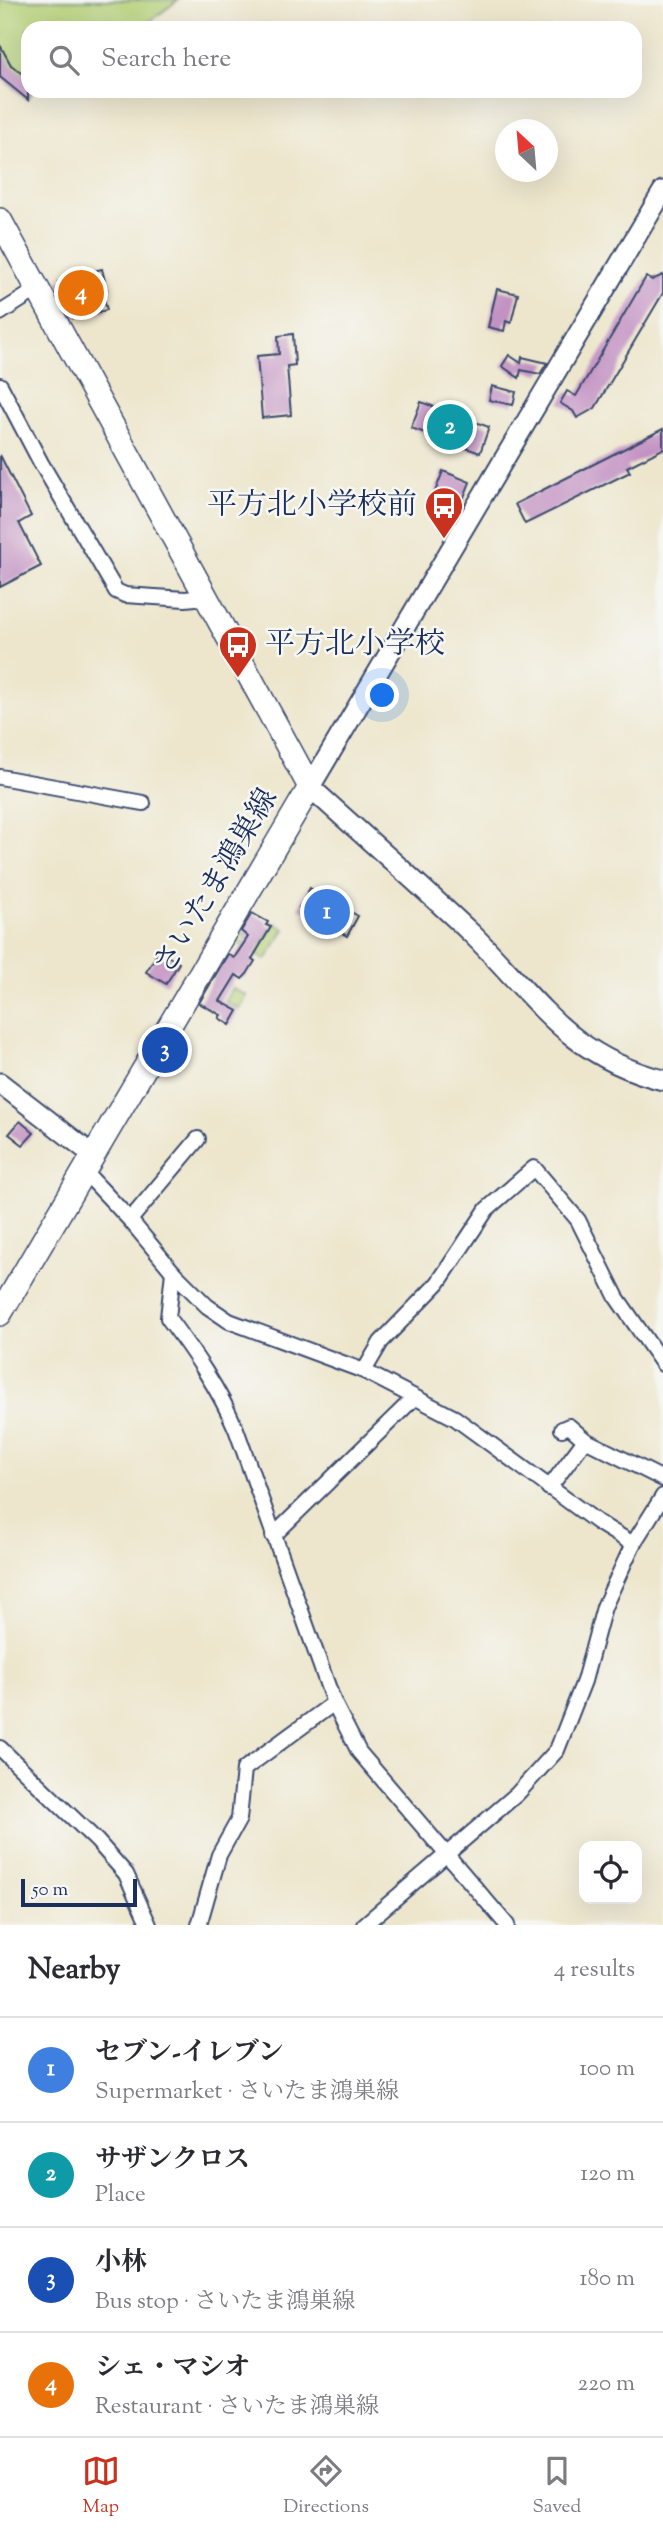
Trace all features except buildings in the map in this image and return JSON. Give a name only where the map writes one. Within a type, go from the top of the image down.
[{"type":"main road","name":"さいたま鴻巣線","points":[[0,220],[310,787],[0,1314]]},
{"type":"street","points":[[663,191],[310,787],[474,936],[556,1024],[601,1058],[663,1080]]},
{"type":"street","points":[[0,313],[38,289]]},
{"type":"street","points":[[0,385],[41,464],[116,591],[184,599],[206,597]]},
{"type":"street","points":[[0,777],[143,803]]},
{"type":"street","points":[[0,1083],[88,1163],[173,1272],[207,1306],[229,1321],[364,1371],[455,1418],[597,1522],[633,1544]]},
{"type":"street","points":[[130,1220],[198,1139]]},
{"type":"street","points":[[364,1371],[381,1342],[445,1274],[487,1209],[534,1168],[578,1220],[617,1298],[663,1364]]},
{"type":"street","points":[[173,1272],[168,1318],[225,1404],[334,1703],[359,1752],[507,1925]]},
{"type":"street","points":[[273,1536],[414,1398]]},
{"type":"street","points":[[562,1429],[569,1426],[585,1440],[663,1479]]},
{"type":"street","points":[[549,1488],[585,1440]]},
{"type":"street","points":[[364,1925],[517,1794],[556,1750],[584,1681],[604,1606],[633,1544],[663,1496]]},
{"type":"street","points":[[199,1925],[219,1855],[239,1819],[244,1769],[334,1703]]},
{"type":"street","points":[[0,1748],[97,1840],[126,1874],[149,1925]]},
{"type":"green space","points":[[0,0],[178,0],[150,21],[21,21],[21,94],[0,76]]},
{"type":"green space","points":[[275,923],[285,929],[266,960],[235,941],[240,933],[259,945]]},
{"type":"green space","points":[[232,988],[247,996],[239,1009],[225,1001]]},
{"type":"place","name":"シェ・マシオ","points":[[81,293]]},
{"type":"place","name":"サザンクロス","points":[[450,427]]},
{"type":"place","name":"平方北小学校前","points":[[444,540]]},
{"type":"place","name":"平方北小学校","points":[[238,679]]},
{"type":"place","name":"セブン-イレブン","points":[[327,912]]},
{"type":"place","name":"小林","points":[[165,1050]]}]
